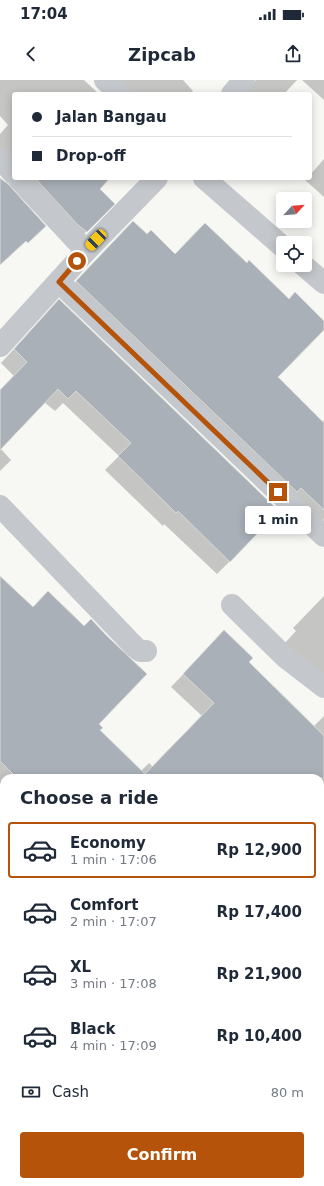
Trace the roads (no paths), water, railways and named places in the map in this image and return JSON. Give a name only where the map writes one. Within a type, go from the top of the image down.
[{"type":"street","points":[[105,80],[117,92]]},
{"type":"street","points":[[234,92],[244,80]]},
{"type":"street","points":[[0,159],[12,172]]},
{"type":"street","points":[[20,180],[86,251]]},
{"type":"street","points":[[0,346],[86,251],[155,180]]},
{"type":"street","points":[[206,180],[276,241]]},
{"type":"street","points":[[311,272],[324,283]]},
{"type":"street","points":[[59,282],[324,536]]},
{"type":"street","points":[[0,506],[135,647],[140,651],[146,651]]},
{"type":"street","points":[[232,605],[285,657],[324,687]]}]
